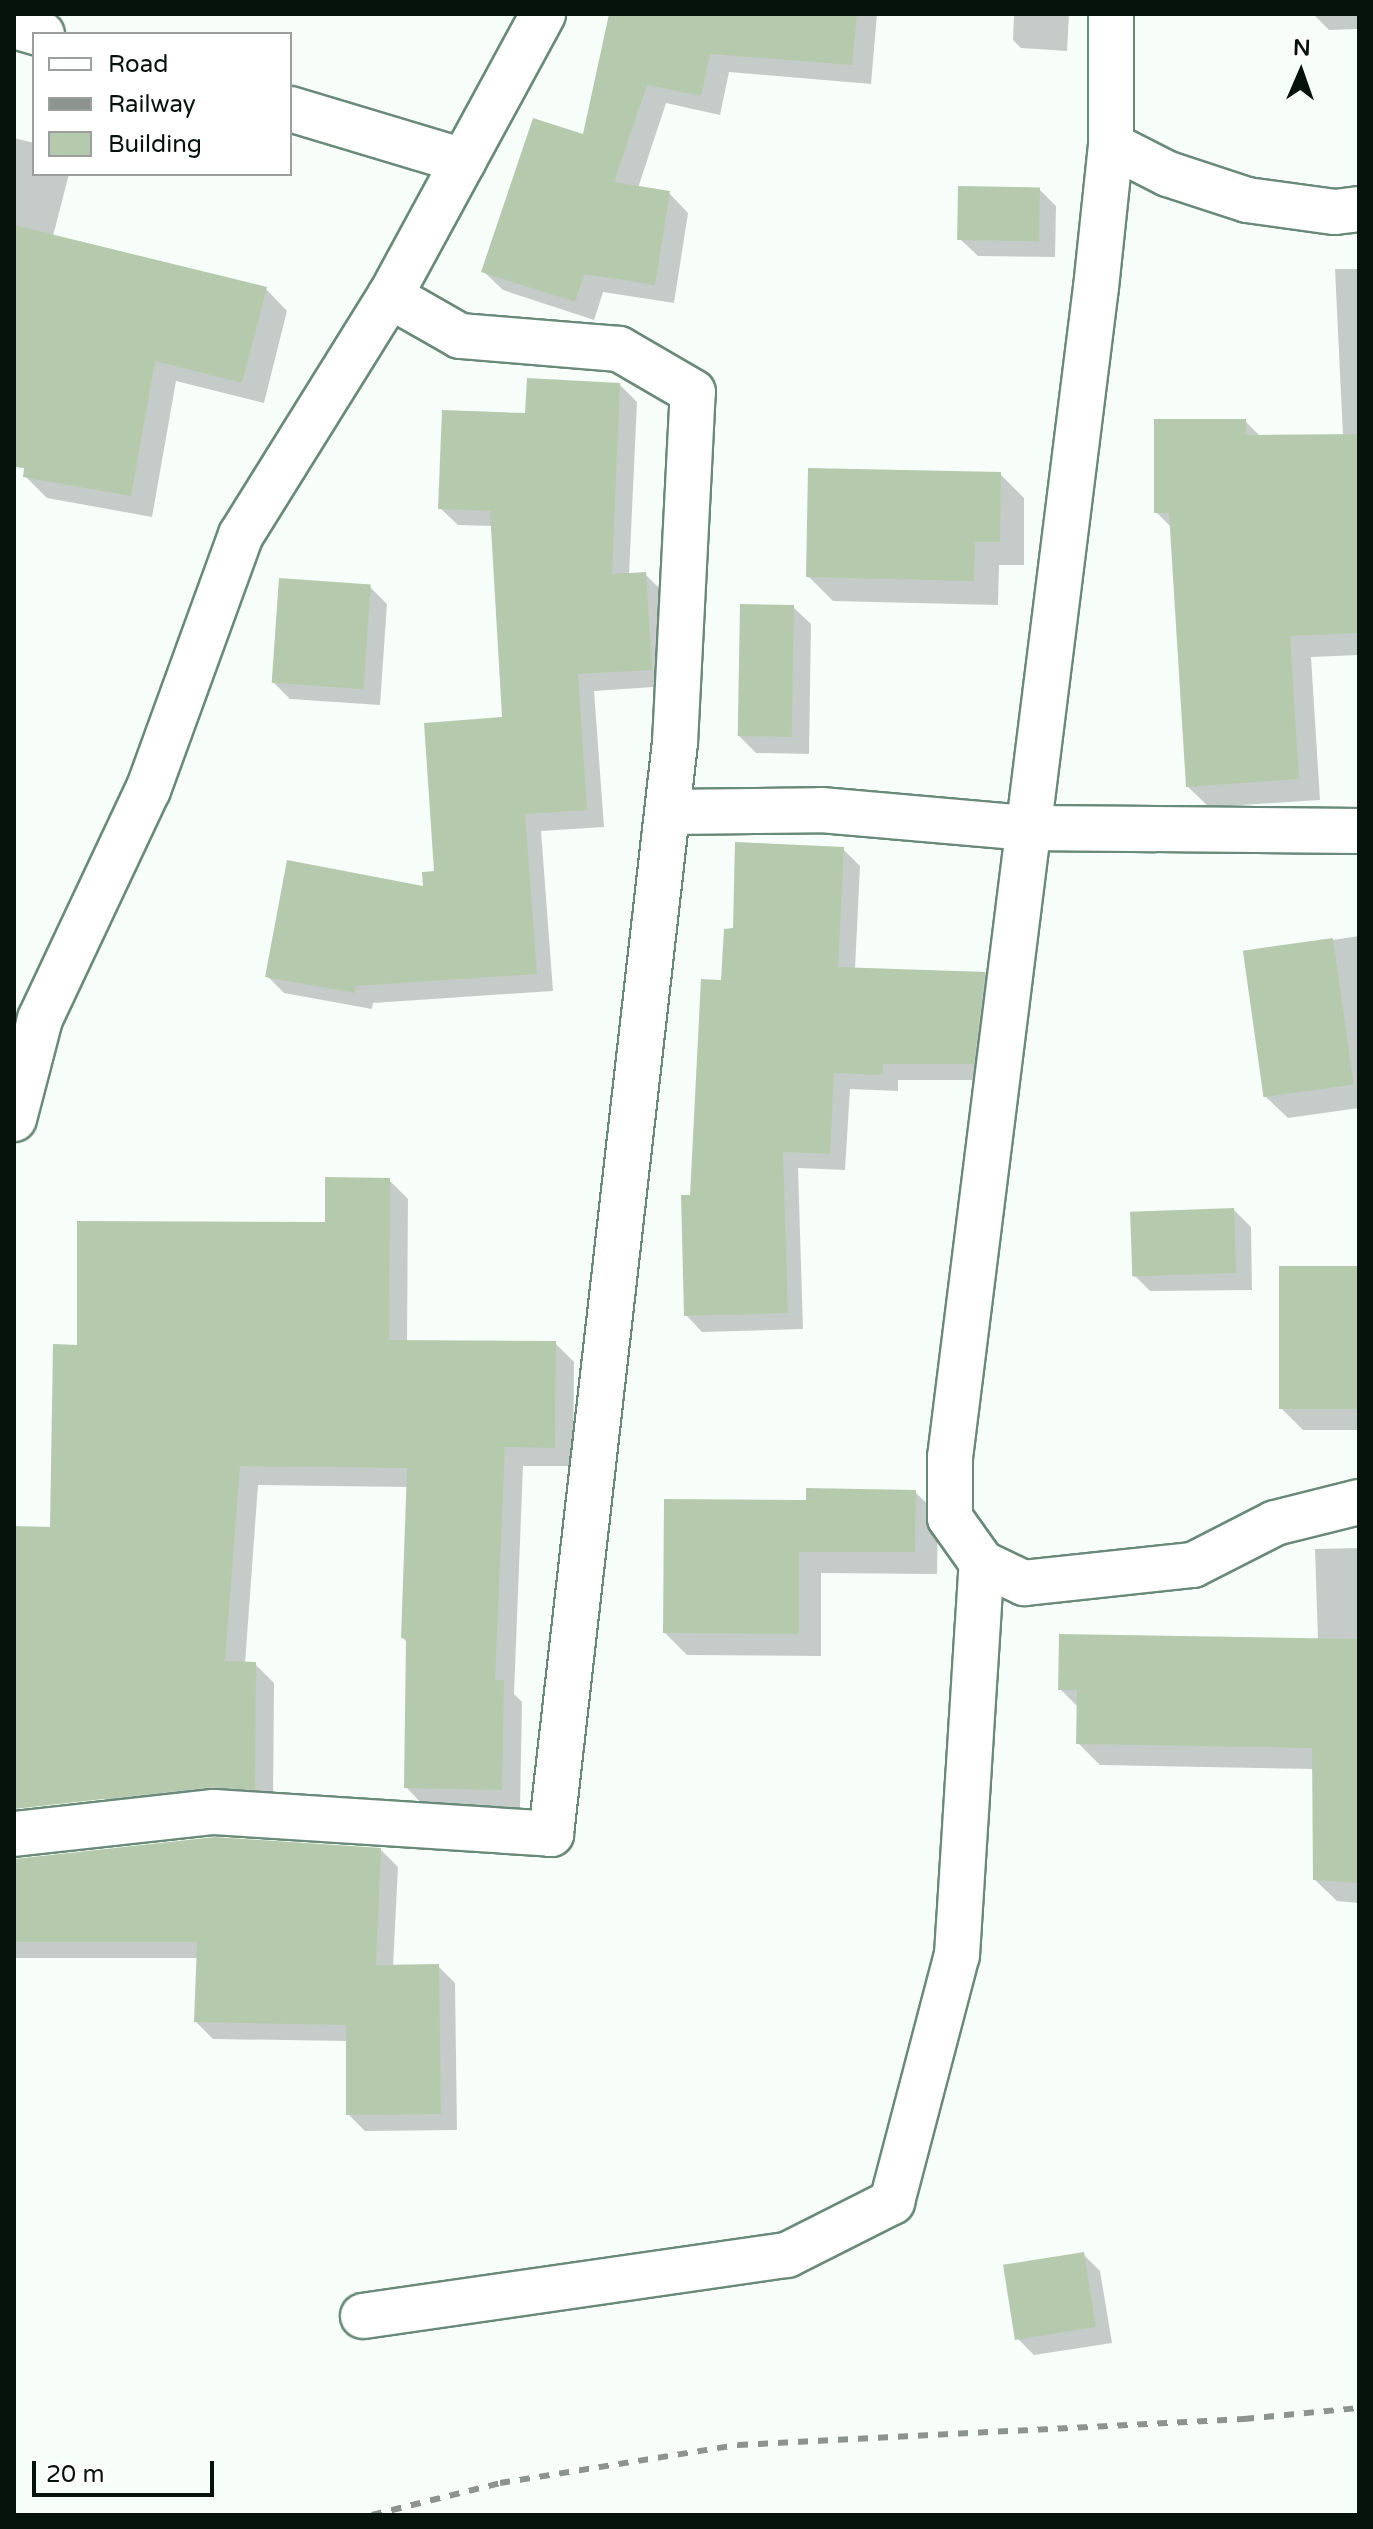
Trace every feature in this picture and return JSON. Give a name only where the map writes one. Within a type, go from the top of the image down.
[{"type":"street","points":[[14,1119],[40,1019],[148,790],[241,535],[390,296],[543,14]]},
{"type":"street","points":[[1111,14],[1111,145],[950,1457],[950,1518],[982,1563],[1024,1583],[1193,1565],[1275,1523],[1359,1502]]},
{"type":"street","points":[[14,26],[35,32]]},
{"type":"street","points":[[292,110],[463,161]]},
{"type":"street","points":[[1111,145],[1168,174],[1247,200],[1335,212],[1359,209]]},
{"type":"street","points":[[14,1834],[214,1812],[551,1834],[668,812],[693,392],[619,349],[460,336],[390,296]]},
{"type":"street","points":[[668,812],[821,810],[1028,828],[1359,831]]},
{"type":"street","points":[[363,2316],[787,2255],[892,2202],[957,1955],[982,1563]]},
{"type":"building","points":[[609,14],[857,14],[852,65],[710,54],[701,96],[647,85],[614,182],[670,191],[655,285],[584,274],[575,302],[481,272],[533,118],[583,134]]},
{"type":"building","points":[[958,186],[1040,187],[1039,241],[957,240]]},
{"type":"building","points":[[14,225],[267,287],[242,383],[155,361],[131,496],[23,477],[24,468],[14,467]]},
{"type":"building","points":[[527,378],[620,383],[612,574],[646,572],[652,670],[578,674],[587,810],[525,814],[537,974],[356,986],[355,993],[265,977],[287,860],[423,886],[422,872],[434,871],[424,723],[502,717],[490,511],[438,509],[442,410],[525,413]]},
{"type":"building","points":[[1154,419],[1246,419],[1246,435],[1359,434],[1359,633],[1290,636],[1299,779],[1186,787],[1169,513],[1154,513]]},
{"type":"building","points":[[808,468],[1001,472],[1000,542],[975,542],[974,581],[806,577]]},
{"type":"building","points":[[279,578],[371,584],[363,689],[272,683]]},
{"type":"building","points":[[740,604],[794,605],[792,737],[738,736]]},
{"type":"building","points":[[735,842],[844,847],[838,967],[985,972],[974,1064],[883,1064],[882,1075],[834,1073],[830,1154],[783,1152],[788,1313],[684,1316],[681,1195],[690,1195],[701,979],[721,980],[724,929],[733,928]]},
{"type":"building","points":[[1333,938],[1354,1085],[1263,1097],[1243,951]]},
{"type":"building","points":[[325,1177],[390,1178],[389,1340],[556,1341],[555,1448],[505,1447],[495,1680],[504,1680],[502,1790],[404,1788],[406,1639],[401,1638],[407,1468],[240,1466],[225,1661],[256,1662],[255,1790],[211,1787],[14,1809],[14,1526],[50,1527],[53,1344],[77,1345],[77,1221],[325,1222]]},
{"type":"building","points":[[1234,1208],[1236,1273],[1132,1277],[1130,1212]]},
{"type":"building","points":[[1279,1266],[1359,1266],[1359,1409],[1279,1409]]},
{"type":"building","points":[[806,1488],[916,1490],[915,1552],[799,1552],[799,1634],[663,1633],[664,1499],[806,1500]]},
{"type":"building","points":[[1059,1634],[1359,1639],[1359,1883],[1313,1880],[1312,1748],[1076,1744],[1077,1690],[1058,1690]]},
{"type":"building","points":[[215,1837],[381,1848],[376,1965],[439,1964],[441,2114],[346,2115],[346,2025],[194,2022],[197,1942],[14,1942],[14,1859]]},
{"type":"building","points":[[1084,2252],[1096,2327],[1015,2340],[1003,2265]]},
{"type":"railway","points":[[372,2515],[500,2483],[738,2445],[1244,2419],[1359,2408]]}]
